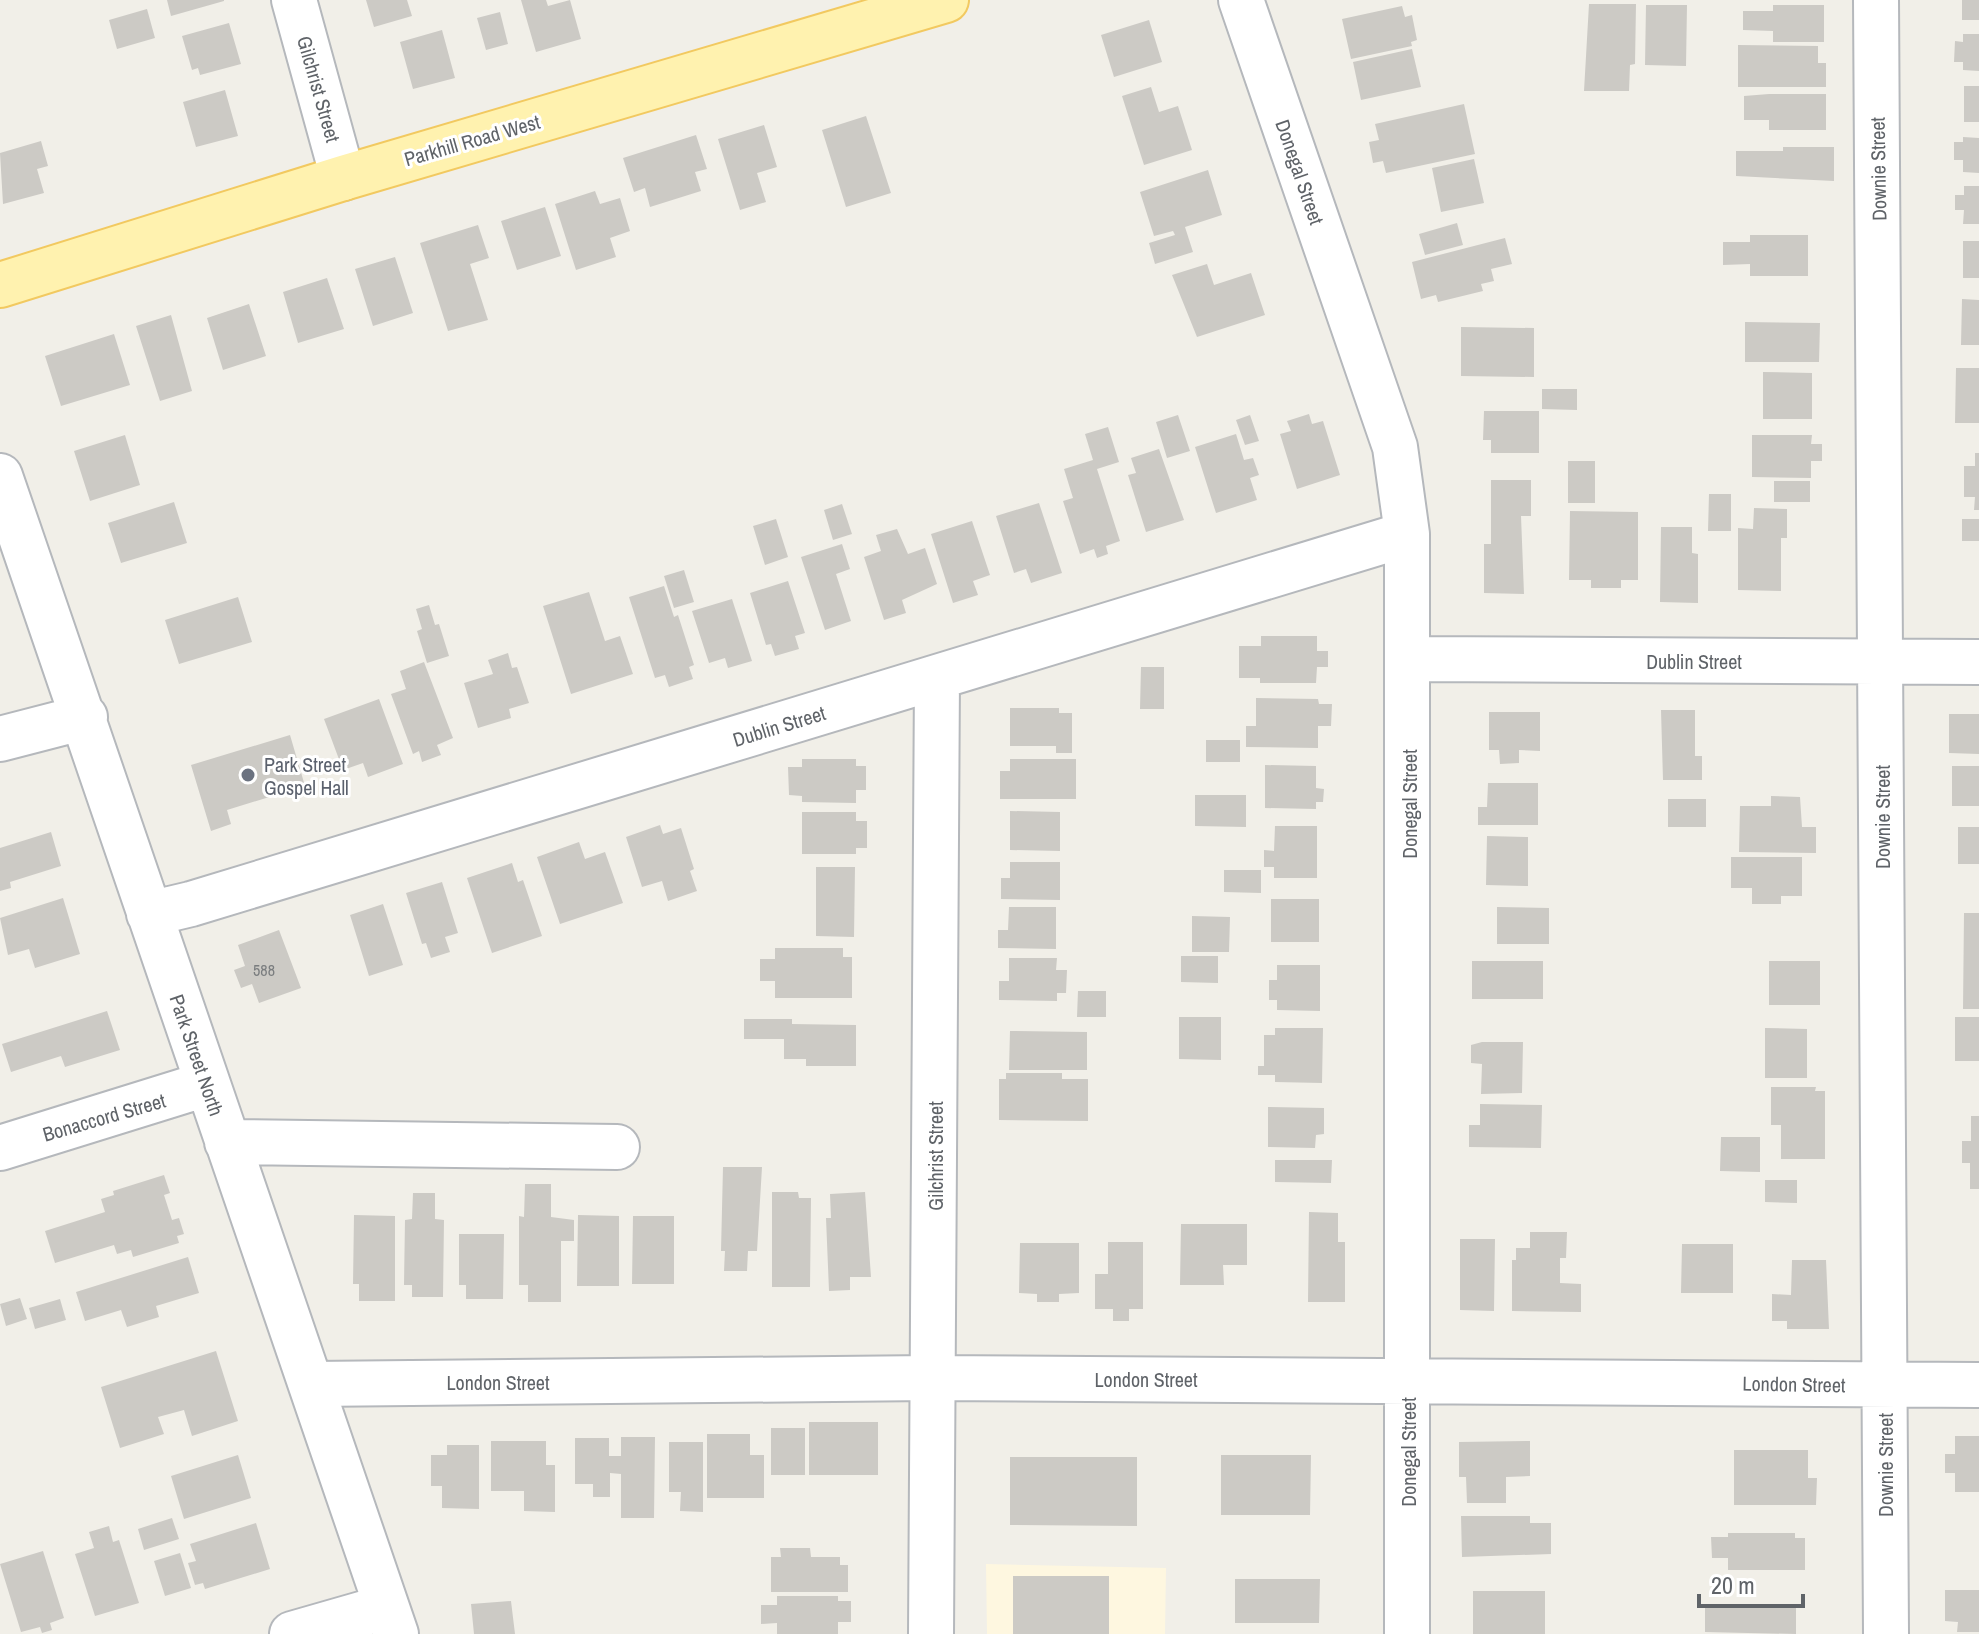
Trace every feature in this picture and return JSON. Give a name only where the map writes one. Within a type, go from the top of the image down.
[{"type":"main road","name":"Parkhill Road West","points":[[0,285],[343,178],[946,0]]},
{"type":"street","name":"Gilchrist Street","points":[[294,0],[343,178]]},
{"type":"street","name":"Donegal Street","points":[[1241,0],[1395,447],[1407,534],[1407,1634]]},
{"type":"street","name":"Downie Street","points":[[1876,0],[1886,1634]]},
{"type":"street","name":"Park Street North","points":[[0,476],[85,717],[206,1084],[391,1620]]},
{"type":"street","name":"Dublin Street","points":[[149,914],[1407,534]]},
{"type":"street","name":"Dublin Street","points":[[1409,659],[1979,662]]},
{"type":"street","name":"Gilchrist Street","points":[[931,1634],[930,1378],[934,1340],[937,678]]},
{"type":"street","points":[[0,739],[85,717]]},
{"type":"street","name":"Bonaccord Street","points":[[0,1148],[206,1084]]},
{"type":"street","points":[[227,1142],[617,1147]]},
{"type":"street","name":"London Street","points":[[312,1384],[930,1378],[1979,1385]]},
{"type":"street","points":[[292,1634],[391,1620]]},
{"type":"shaded area","points":[[986,1564],[1166,1568],[1165,1634],[987,1634]]},
{"type":"building","points":[[167,0],[224,0],[224,1],[171,16]]},
{"type":"building","points":[[366,0],[407,0],[412,16],[374,27]]},
{"type":"building","points":[[521,0],[546,0],[548,6],[570,0],[581,39],[536,52]]},
{"type":"building","points":[[1962,0],[1979,0],[1979,20],[1962,20]]},
{"type":"building","points":[[1589,4],[1636,4],[1635,64],[1630,65],[1629,91],[1584,91]]},
{"type":"building","points":[[1646,5],[1687,5],[1686,66],[1645,65]]},
{"type":"building","points":[[1773,5],[1824,5],[1824,42],[1773,42],[1773,31],[1743,30],[1743,11],[1773,11]]},
{"type":"building","points":[[1402,6],[1405,17],[1412,15],[1417,40],[1411,42],[1412,46],[1351,59],[1342,19]]},
{"type":"building","points":[[147,9],[155,38],[117,49],[109,20]]},
{"type":"building","points":[[500,12],[508,44],[486,50],[477,18]]},
{"type":"building","points":[[1149,20],[1162,62],[1114,77],[1101,35]]},
{"type":"building","points":[[229,23],[241,64],[200,75],[198,68],[192,70],[182,36]]},
{"type":"building","points":[[442,30],[455,78],[413,89],[400,42]]},
{"type":"building","points":[[1963,34],[1979,34],[1979,71],[1963,70],[1963,62],[1954,62],[1955,41],[1963,42]]},
{"type":"building","points":[[1738,45],[1818,46],[1818,63],[1826,63],[1826,87],[1738,87]]},
{"type":"building","points":[[1412,49],[1421,87],[1361,100],[1353,62]]},
{"type":"building","points":[[1964,86],[1979,86],[1979,122],[1964,122]]},
{"type":"building","points":[[1151,87],[1159,112],[1178,106],[1192,150],[1144,165],[1122,96]]},
{"type":"building","points":[[225,90],[238,136],[196,147],[183,102]]},
{"type":"building","points":[[1826,94],[1826,130],[1769,130],[1769,120],[1744,120],[1744,96]]},
{"type":"building","points":[[1464,104],[1475,154],[1386,173],[1383,161],[1373,163],[1369,142],[1379,140],[1375,124]]},
{"type":"building","points":[[866,116],[891,193],[846,207],[822,130]]},
{"type":"building","points":[[764,125],[777,167],[757,173],[766,202],[740,210],[718,139]]},
{"type":"building","points":[[696,135],[707,169],[695,172],[701,191],[650,207],[645,188],[634,192],[623,158]]},
{"type":"building","points":[[1963,137],[1979,138],[1979,173],[1963,172],[1963,160],[1954,160],[1954,142],[1963,142]]},
{"type":"building","points":[[41,141],[48,166],[37,169],[44,193],[3,204],[0,153]]},
{"type":"building","points":[[1783,147],[1834,147],[1834,181],[1736,176],[1736,151],[1783,151]]},
{"type":"building","points":[[1474,159],[1484,203],[1441,212],[1432,168]]},
{"type":"building","points":[[1208,170],[1222,215],[1185,227],[1193,252],[1155,264],[1149,243],[1175,235],[1173,231],[1154,236],[1140,192]]},
{"type":"building","points":[[1964,186],[1979,186],[1979,224],[1963,224],[1964,210],[1955,210],[1955,195],[1964,195]]},
{"type":"building","points":[[595,191],[600,204],[620,198],[630,231],[610,238],[616,257],[576,270],[555,204]]},
{"type":"building","points":[[545,207],[561,256],[517,270],[501,221]]},
{"type":"building","points":[[1457,223],[1463,245],[1425,255],[1419,234]]},
{"type":"building","points":[[478,225],[489,258],[470,264],[488,320],[448,331],[420,243]]},
{"type":"building","points":[[1750,235],[1808,235],[1808,276],[1750,276],[1750,264],[1723,265],[1723,242],[1750,242]]},
{"type":"building","points":[[1505,238],[1512,264],[1491,269],[1494,281],[1481,284],[1483,291],[1438,302],[1436,295],[1421,299],[1412,262]]},
{"type":"building","points":[[1963,241],[1979,241],[1979,278],[1963,278]]},
{"type":"building","points":[[395,257],[413,313],[373,326],[355,269]]},
{"type":"building","points":[[1207,264],[1214,285],[1251,273],[1265,315],[1197,337],[1172,275]]},
{"type":"building","points":[[327,278],[344,329],[298,343],[283,292]]},
{"type":"building","points":[[1962,299],[1979,300],[1979,345],[1961,345]]},
{"type":"building","points":[[249,304],[266,356],[223,370],[207,318]]},
{"type":"building","points":[[171,315],[192,391],[160,401],[136,326]]},
{"type":"building","points":[[1745,322],[1820,323],[1819,362],[1745,362]]},
{"type":"building","points":[[1461,327],[1534,328],[1534,377],[1461,376]]},
{"type":"building","points":[[114,334],[130,385],[61,406],[45,356]]},
{"type":"building","points":[[1956,368],[1979,368],[1979,423],[1955,423]]},
{"type":"building","points":[[1763,372],[1812,373],[1812,419],[1763,419]]},
{"type":"building","points":[[1542,389],[1577,389],[1577,410],[1542,409]]},
{"type":"building","points":[[1484,411],[1539,411],[1539,453],[1491,453],[1491,440],[1483,440]]},
{"type":"building","points":[[1309,414],[1312,424],[1323,421],[1340,475],[1297,489],[1280,434],[1291,431],[1287,421]]},
{"type":"building","points":[[1178,415],[1190,451],[1167,458],[1156,422]]},
{"type":"building","points":[[1250,415],[1259,441],[1245,445],[1236,420]]},
{"type":"building","points":[[1108,427],[1119,462],[1097,469],[1120,541],[1106,546],[1108,554],[1097,558],[1094,549],[1080,554],[1063,501],[1073,498],[1064,469],[1093,460],[1085,434]]},
{"type":"building","points":[[1236,434],[1244,460],[1253,458],[1259,475],[1250,478],[1257,500],[1216,513],[1195,447]]},
{"type":"building","points":[[125,435],[140,485],[90,501],[74,451]]},
{"type":"building","points":[[1752,435],[1812,435],[1811,444],[1822,444],[1822,461],[1811,461],[1811,478],[1752,477]]},
{"type":"building","points":[[1159,449],[1184,520],[1146,532],[1128,475],[1136,473],[1131,458]]},
{"type":"building","points":[[1975,453],[1979,453],[1979,510],[1974,510],[1975,497],[1964,497],[1964,466],[1975,466]]},
{"type":"building","points":[[1568,461],[1595,461],[1595,503],[1568,503]]},
{"type":"building","points":[[1491,480],[1531,480],[1531,516],[1521,516],[1524,594],[1484,593],[1484,544],[1491,544]]},
{"type":"building","points":[[1774,481],[1810,481],[1810,502],[1774,502]]},
{"type":"building","points":[[1709,494],[1731,494],[1731,531],[1708,531]]},
{"type":"building","points":[[174,502],[187,543],[121,563],[108,523]]},
{"type":"building","points":[[1039,503],[1062,573],[1031,583],[1026,569],[1014,573],[996,516]]},
{"type":"building","points":[[842,504],[852,534],[833,540],[824,510]]},
{"type":"building","points":[[1754,508],[1787,509],[1787,538],[1781,538],[1781,591],[1738,590],[1738,528],[1753,529]]},
{"type":"building","points":[[1570,511],[1638,512],[1638,580],[1621,580],[1621,588],[1591,588],[1591,580],[1569,580]]},
{"type":"building","points":[[776,519],[788,557],[765,565],[753,526]]},
{"type":"building","points":[[1962,519],[1979,519],[1979,541],[1962,541]]},
{"type":"building","points":[[972,521],[990,575],[973,581],[978,595],[953,603],[931,534]]},
{"type":"building","points":[[1661,527],[1692,527],[1692,553],[1698,554],[1698,603],[1660,602]]},
{"type":"building","points":[[897,529],[908,554],[925,548],[937,584],[902,600],[906,613],[884,620],[864,557],[881,551],[876,535]]},
{"type":"building","points":[[842,544],[850,569],[836,574],[851,621],[825,630],[801,557]]},
{"type":"building","points":[[684,570],[694,602],[674,608],[664,576]]},
{"type":"building","points":[[788,581],[805,633],[795,636],[799,649],[775,656],[771,644],[766,645],[750,593]]},
{"type":"building","points":[[664,586],[674,617],[678,615],[694,665],[689,667],[693,679],[669,687],[665,675],[655,678],[629,597]]},
{"type":"building","points":[[589,592],[605,641],[620,636],[633,674],[571,694],[543,606]]},
{"type":"building","points":[[238,597],[252,642],[179,664],[165,620]]},
{"type":"building","points":[[732,599],[752,661],[728,668],[725,658],[709,663],[692,611]]},
{"type":"building","points":[[429,605],[449,656],[427,663],[417,631],[422,629],[416,609]]},
{"type":"building","points":[[1261,636],[1317,636],[1317,651],[1328,651],[1328,667],[1317,667],[1316,683],[1260,683],[1260,678],[1239,678],[1239,646],[1261,646]]},
{"type":"building","points":[[508,653],[512,668],[517,667],[529,703],[509,709],[511,718],[478,728],[464,683],[493,674],[488,660]]},
{"type":"building","points":[[424,662],[453,738],[437,745],[441,755],[422,762],[419,751],[413,754],[391,694],[406,689],[400,671]]},
{"type":"building","points":[[1141,667],[1164,667],[1164,709],[1140,709]]},
{"type":"building","points":[[1256,698],[1318,699],[1319,704],[1332,704],[1331,726],[1318,726],[1318,748],[1246,747],[1246,726],[1256,726]]},
{"type":"building","points":[[379,699],[403,764],[368,777],[363,763],[343,770],[324,719]]},
{"type":"building","points":[[1010,708],[1059,708],[1059,713],[1072,713],[1072,753],[1056,753],[1056,746],[1010,746]]},
{"type":"building","points":[[1661,710],[1695,710],[1695,756],[1702,756],[1702,780],[1663,780]]},
{"type":"building","points":[[1489,712],[1540,712],[1540,751],[1519,750],[1519,763],[1500,764],[1499,750],[1489,750]]},
{"type":"building","points":[[1949,714],[1979,714],[1979,754],[1949,753]]},
{"type":"building","name":"Park Street Gospel Hall","points":[[290,735],[305,786],[227,810],[231,824],[211,831],[191,765]]},
{"type":"building","points":[[1206,740],[1240,740],[1240,762],[1206,762]]},
{"type":"building","points":[[802,759],[856,759],[856,766],[866,766],[866,790],[856,790],[856,803],[802,802],[802,796],[789,795],[788,767],[802,767]]},
{"type":"building","points":[[1010,759],[1076,759],[1076,799],[1000,799],[1000,771],[1010,771]]},
{"type":"building","points":[[1265,765],[1316,766],[1316,788],[1324,789],[1323,802],[1316,802],[1316,809],[1265,808]]},
{"type":"building","points":[[1952,766],[1979,766],[1979,806],[1952,806]]},
{"type":"building","points":[[1488,783],[1538,783],[1538,825],[1478,825],[1478,807],[1487,807]]},
{"type":"building","points":[[1195,795],[1246,795],[1246,827],[1195,826]]},
{"type":"building","points":[[1771,796],[1800,797],[1802,827],[1816,827],[1816,853],[1739,852],[1740,806],[1771,806]]},
{"type":"building","points":[[1668,799],[1706,799],[1706,827],[1668,827]]},
{"type":"building","points":[[1010,811],[1060,812],[1060,851],[1010,850]]},
{"type":"building","points":[[802,812],[856,812],[856,821],[867,821],[867,848],[856,848],[856,854],[802,854]]},
{"type":"building","points":[[660,825],[663,834],[681,828],[694,869],[690,871],[697,891],[668,901],[662,881],[642,887],[626,837]]},
{"type":"building","points":[[1275,826],[1317,826],[1317,878],[1274,878],[1274,867],[1264,867],[1264,850],[1274,851]]},
{"type":"building","points":[[1958,827],[1979,827],[1979,864],[1958,864]]},
{"type":"building","points":[[51,832],[61,866],[10,882],[11,888],[0,891],[0,848]]},
{"type":"building","points":[[1487,836],[1528,837],[1528,886],[1486,885]]},
{"type":"building","points":[[579,842],[585,859],[605,852],[623,903],[560,924],[537,857]]},
{"type":"building","points":[[1731,857],[1802,857],[1802,896],[1781,896],[1781,904],[1752,904],[1752,888],[1731,888]]},
{"type":"building","points":[[1010,862],[1060,862],[1060,900],[1001,899],[1001,878],[1010,878]]},
{"type":"building","points":[[512,863],[518,882],[523,880],[542,936],[492,953],[467,878]]},
{"type":"building","points":[[816,867],[855,867],[854,937],[816,936]]},
{"type":"building","points":[[1224,870],[1261,870],[1261,893],[1224,892]]},
{"type":"building","points":[[442,882],[458,933],[445,937],[450,952],[431,958],[426,943],[422,944],[406,893]]},
{"type":"building","points":[[63,898],[80,954],[35,968],[29,949],[8,955],[0,918]]},
{"type":"building","points":[[1271,899],[1319,899],[1319,942],[1271,942]]},
{"type":"building","points":[[383,904],[403,965],[369,976],[350,915]]},
{"type":"building","points":[[1009,907],[1056,907],[1056,949],[998,948],[998,930],[1008,930]]},
{"type":"building","points":[[1497,907],[1549,908],[1549,944],[1497,944]]},
{"type":"building","points":[[1964,913],[1979,913],[1979,1009],[1963,1009]]},
{"type":"building","points":[[1192,916],[1230,917],[1229,952],[1192,952]]},
{"type":"building","points":[[279,930],[301,988],[259,1003],[252,984],[241,988],[234,970],[245,966],[238,945]]},
{"type":"building","points":[[775,948],[843,948],[843,957],[852,957],[852,998],[775,998],[775,981],[760,981],[760,959],[775,959]]},
{"type":"building","points":[[1181,956],[1218,956],[1218,983],[1181,982]]},
{"type":"building","points":[[1009,958],[1057,958],[1056,970],[1067,970],[1066,993],[1057,993],[1057,1001],[999,1000],[999,981],[1009,981]]},
{"type":"building","points":[[1472,961],[1543,961],[1543,999],[1472,999]]},
{"type":"building","points":[[1769,961],[1820,961],[1820,1005],[1769,1005]]},
{"type":"building","points":[[1277,965],[1320,965],[1320,1011],[1277,1010],[1277,1000],[1269,1000],[1269,980],[1277,980]]},
{"type":"building","points":[[1078,991],[1106,991],[1106,1017],[1077,1017]]},
{"type":"building","points":[[107,1011],[120,1050],[65,1067],[61,1056],[11,1072],[2,1044]]},
{"type":"building","points":[[1179,1017],[1221,1017],[1221,1060],[1179,1059]]},
{"type":"building","points":[[1955,1017],[1979,1017],[1979,1061],[1955,1061]]},
{"type":"building","points":[[744,1019],[792,1019],[792,1024],[856,1025],[856,1066],[806,1066],[806,1059],[784,1059],[784,1039],[744,1039]]},
{"type":"building","points":[[1275,1028],[1323,1028],[1322,1083],[1275,1082],[1275,1075],[1258,1075],[1258,1066],[1264,1066],[1264,1035],[1275,1035]]},
{"type":"building","points":[[1765,1028],[1807,1029],[1807,1078],[1765,1078]]},
{"type":"building","points":[[1010,1031],[1087,1032],[1087,1070],[1009,1070]]},
{"type":"building","points":[[1523,1042],[1522,1093],[1481,1094],[1482,1064],[1471,1063],[1471,1045]]},
{"type":"building","points":[[1006,1073],[1062,1073],[1062,1079],[1088,1079],[1088,1121],[999,1120],[999,1079],[1006,1079]]},
{"type":"building","points":[[1771,1087],[1816,1087],[1815,1091],[1825,1091],[1825,1159],[1781,1159],[1781,1125],[1771,1125]]},
{"type":"building","points":[[1480,1104],[1542,1105],[1541,1148],[1469,1147],[1469,1125],[1480,1125]]},
{"type":"building","points":[[1268,1107],[1324,1108],[1324,1134],[1316,1135],[1315,1148],[1268,1147]]},
{"type":"building","points":[[1971,1116],[1979,1116],[1979,1189],[1970,1189],[1970,1163],[1962,1163],[1962,1141],[1971,1141]]},
{"type":"building","points":[[1721,1137],[1760,1137],[1760,1172],[1720,1171]]},
{"type":"building","points":[[1275,1160],[1332,1160],[1331,1183],[1275,1182]]},
{"type":"building","points":[[723,1167],[762,1167],[757,1251],[748,1251],[747,1271],[724,1271],[725,1251],[721,1251]]},
{"type":"building","points":[[164,1175],[170,1193],[164,1195],[172,1220],[179,1218],[184,1234],[177,1236],[179,1243],[133,1257],[131,1250],[117,1254],[114,1245],[55,1263],[45,1231],[105,1212],[101,1199],[114,1195],[113,1191]]},
{"type":"building","points":[[1765,1180],[1797,1180],[1797,1203],[1765,1202]]},
{"type":"building","points":[[525,1184],[551,1184],[551,1217],[574,1220],[574,1241],[561,1241],[561,1302],[528,1302],[528,1285],[519,1285],[519,1216],[524,1217]]},
{"type":"building","points":[[772,1192],[798,1192],[799,1198],[811,1198],[810,1287],[772,1287]]},
{"type":"building","points":[[865,1192],[871,1277],[850,1277],[850,1290],[829,1291],[826,1218],[831,1218],[830,1194]]},
{"type":"building","points":[[413,1193],[435,1193],[435,1219],[444,1220],[443,1297],[412,1297],[412,1285],[404,1285],[405,1220],[412,1219]]},
{"type":"building","points":[[1309,1212],[1338,1213],[1338,1242],[1345,1242],[1345,1302],[1308,1302]]},
{"type":"building","points":[[354,1215],[395,1216],[395,1301],[359,1301],[359,1284],[353,1284]]},
{"type":"building","points":[[578,1215],[619,1216],[619,1286],[577,1286]]},
{"type":"building","points":[[633,1216],[674,1216],[674,1284],[632,1284]]},
{"type":"building","points":[[1181,1224],[1247,1224],[1247,1265],[1223,1265],[1224,1285],[1180,1285]]},
{"type":"building","points":[[1530,1232],[1567,1232],[1566,1258],[1560,1258],[1560,1283],[1581,1284],[1581,1312],[1512,1311],[1512,1260],[1516,1260],[1516,1248],[1530,1248]]},
{"type":"building","points":[[459,1234],[504,1234],[503,1299],[466,1299],[466,1285],[459,1285]]},
{"type":"building","points":[[1460,1239],[1495,1239],[1494,1311],[1460,1310]]},
{"type":"building","points":[[1108,1242],[1143,1242],[1143,1309],[1129,1309],[1129,1321],[1113,1321],[1113,1309],[1095,1309],[1095,1274],[1108,1274]]},
{"type":"building","points":[[1020,1243],[1079,1243],[1079,1293],[1059,1294],[1059,1302],[1037,1302],[1037,1294],[1019,1293]]},
{"type":"building","points":[[1682,1244],[1733,1244],[1733,1293],[1681,1293]]},
{"type":"building","points":[[188,1257],[199,1293],[156,1306],[159,1317],[127,1327],[121,1310],[85,1321],[76,1292]]},
{"type":"building","points":[[1792,1260],[1826,1260],[1829,1329],[1787,1329],[1787,1321],[1772,1321],[1772,1294],[1791,1295]]},
{"type":"building","points":[[20,1298],[27,1319],[6,1326],[0,1304]]},
{"type":"building","points":[[60,1299],[66,1320],[35,1329],[29,1308]]},
{"type":"building","points":[[216,1351],[238,1421],[192,1436],[184,1410],[158,1417],[164,1434],[120,1448],[101,1387]]},
{"type":"building","points":[[809,1422],[878,1422],[878,1475],[809,1475]]},
{"type":"building","points":[[771,1428],[805,1428],[805,1475],[771,1475]]},
{"type":"building","points":[[707,1434],[750,1434],[750,1455],[764,1455],[764,1498],[707,1498]]},
{"type":"building","points":[[1955,1436],[1979,1436],[1979,1492],[1955,1492],[1955,1473],[1945,1473],[1945,1454],[1955,1454]]},
{"type":"building","points":[[621,1437],[655,1437],[654,1518],[621,1518],[621,1474],[610,1473],[610,1497],[593,1497],[593,1484],[575,1484],[575,1438],[609,1438],[609,1456],[621,1456]]},
{"type":"building","points":[[491,1441],[546,1441],[546,1465],[555,1465],[555,1512],[524,1511],[524,1491],[491,1491]]},
{"type":"building","points":[[1530,1441],[1530,1476],[1506,1477],[1506,1503],[1467,1503],[1466,1477],[1459,1477],[1459,1442]]},
{"type":"building","points":[[669,1442],[703,1442],[703,1512],[680,1511],[681,1492],[669,1492]]},
{"type":"building","points":[[447,1445],[479,1445],[479,1509],[442,1508],[442,1486],[431,1486],[431,1455],[447,1455]]},
{"type":"building","points":[[1734,1450],[1808,1450],[1808,1478],[1817,1478],[1816,1505],[1734,1505]]},
{"type":"building","points":[[238,1455],[251,1498],[184,1519],[171,1476]]},
{"type":"building","points":[[1221,1455],[1311,1455],[1310,1515],[1221,1515]]},
{"type":"building","points":[[1010,1457],[1137,1457],[1137,1526],[1010,1525]]},
{"type":"building","points":[[1461,1516],[1530,1516],[1530,1523],[1551,1523],[1551,1554],[1462,1557]]},
{"type":"building","points":[[172,1518],[179,1539],[144,1550],[138,1529]]},
{"type":"building","points":[[256,1523],[270,1569],[205,1589],[203,1583],[195,1585],[188,1563],[196,1561],[190,1544]]},
{"type":"building","points":[[109,1526],[113,1542],[119,1540],[139,1603],[95,1616],[75,1554],[94,1548],[89,1532]]},
{"type":"building","points":[[1728,1533],[1795,1533],[1795,1538],[1805,1538],[1805,1570],[1728,1570],[1728,1558],[1712,1558],[1711,1537],[1728,1537]]},
{"type":"building","points":[[780,1548],[810,1548],[811,1557],[840,1557],[840,1565],[848,1565],[848,1592],[771,1592],[771,1557],[781,1557]]},
{"type":"building","points":[[43,1551],[64,1618],[50,1623],[52,1630],[42,1633],[40,1627],[21,1632],[0,1564]]},
{"type":"building","points":[[180,1553],[191,1588],[165,1596],[154,1561]]},
{"type":"building","points":[[1013,1576],[1109,1576],[1109,1634],[1013,1634]]},
{"type":"building","points":[[1235,1579],[1320,1579],[1319,1623],[1235,1623]]},
{"type":"building","points":[[1945,1590],[1979,1590],[1979,1632],[1957,1632],[1958,1622],[1945,1621]]},
{"type":"building","points":[[1473,1591],[1545,1591],[1545,1634],[1473,1634]]},
{"type":"building","points":[[777,1596],[838,1596],[838,1601],[851,1601],[851,1622],[838,1622],[838,1634],[777,1634],[777,1623],[761,1624],[761,1605],[777,1605]]},
{"type":"building","points":[[511,1601],[515,1634],[474,1634],[471,1604]]},
{"type":"building","points":[[1705,1607],[1796,1607],[1796,1634],[1705,1632]]},
{"type":"place","name":"Park Street Gospel Hall","points":[[248,775]]}]
